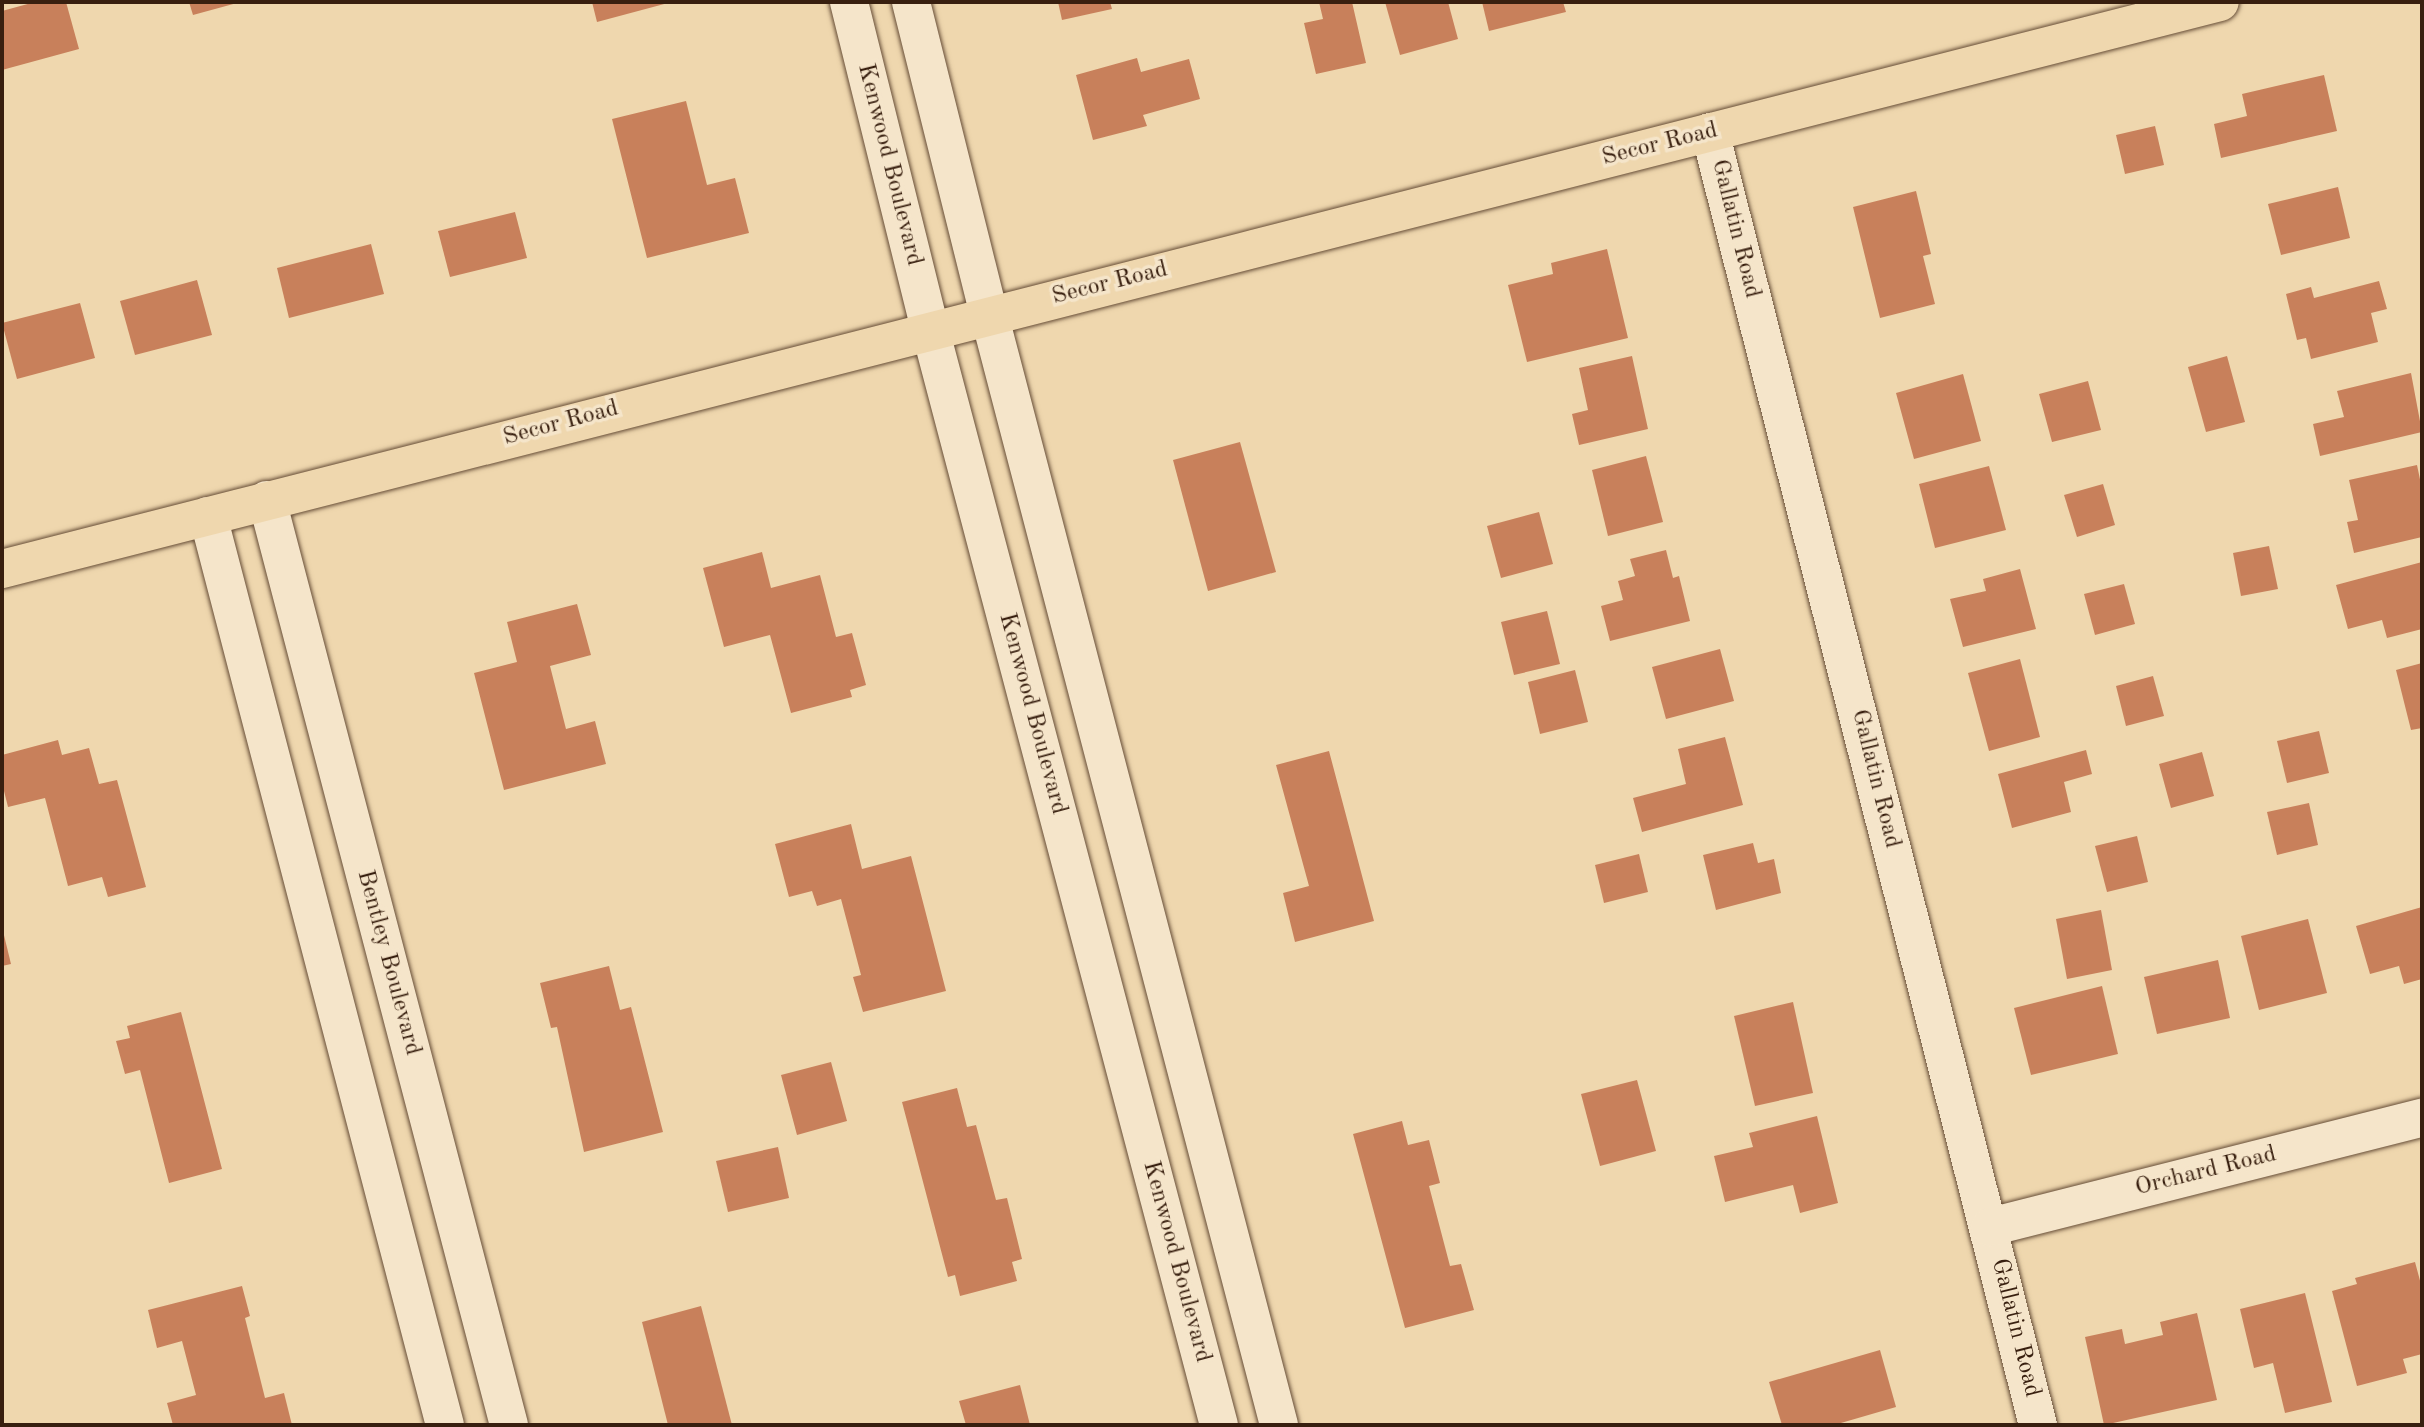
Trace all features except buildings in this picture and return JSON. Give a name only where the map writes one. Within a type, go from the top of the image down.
[{"type":"main road","name":"Secor Road","points":[[2,569],[930,328],[2220,2]]},
{"type":"street","name":"Kenwood Boulevard","points":[[849,2],[930,328],[1219,1425]]},
{"type":"street","points":[[911,2],[989,314],[1279,1425]]},
{"type":"street","name":"Gallatin Road","points":[[1710,132],[1990,1227],[2038,1425]]},
{"type":"street","name":"Bentley Boulevard","points":[[267,500],[509,1425]]},
{"type":"street","points":[[208,516],[444,1425]]},
{"type":"street","name":"Orchard Road","points":[[1990,1227],[2422,1118]]}]
